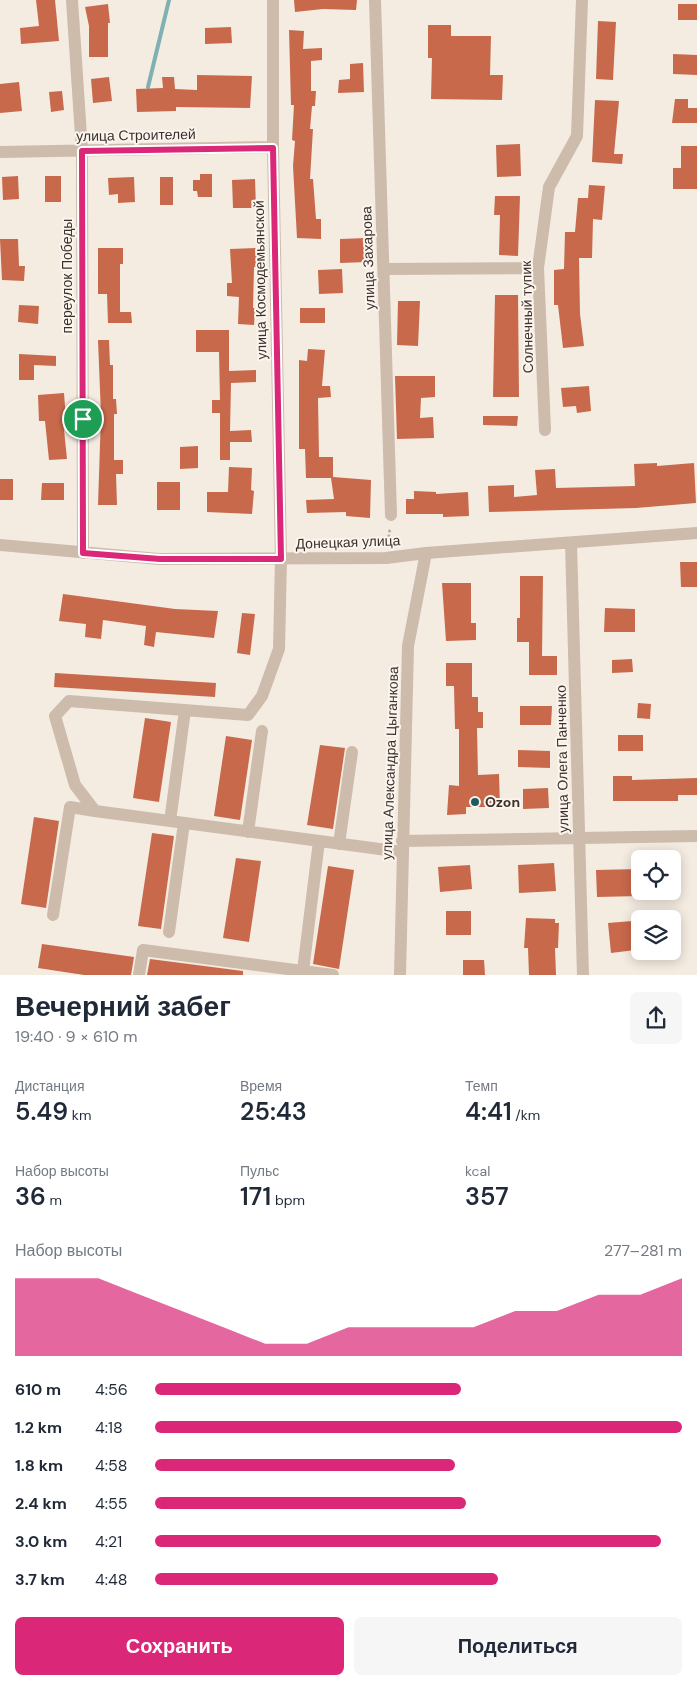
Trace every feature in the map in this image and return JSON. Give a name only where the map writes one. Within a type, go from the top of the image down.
[{"type":"street","name":"переулок Победы","points":[[72,0],[82,151],[83,553]]},
{"type":"street","name":"улица Космодемьянской","points":[[186,710],[248,715],[262,696],[279,649],[281,559],[273,148],[273,0]]},
{"type":"street","name":"улица Захарова","points":[[375,0],[392,515]]},
{"type":"street","name":"Солнечный тупик","points":[[545,430],[538,268],[549,186],[577,136],[582,0]]},
{"type":"street","name":"улица Строителей","points":[[0,152],[273,148]]},
{"type":"street","points":[[384,269],[538,268]]},
{"type":"street","name":"Донецкая улица","points":[[0,545],[160,559],[386,558],[426,553],[697,534]]},
{"type":"street","name":"улица Олега Панченко","points":[[571,543],[583,975]]},
{"type":"street","name":"улица Александра Цыганкова","points":[[400,975],[408,646],[426,553]]},
{"type":"street","points":[[96,811],[75,785],[55,716],[69,701],[186,710],[171,814]]},
{"type":"street","points":[[248,832],[262,731]]},
{"type":"street","points":[[339,844],[352,752]]},
{"type":"street","points":[[53,915],[70,807],[339,844],[402,847],[578,838],[697,836]]},
{"type":"street","points":[[169,932],[184,823]]},
{"type":"street","points":[[303,971],[319,841]]},
{"type":"street","points":[[139,975],[144,950],[259,970],[303,971],[333,975]]},
{"type":"path","points":[[386,558],[392,515]]},
{"type":"building","points":[[36,0],[55,0],[59,41],[21,44],[20,28],[39,26]]},
{"type":"building","points":[[294,0],[357,0],[356,10],[323,9],[295,12]]},
{"type":"building","points":[[108,4],[110,23],[108,23],[108,57],[89,57],[89,26],[85,7]]},
{"type":"building","points":[[678,4],[697,4],[697,20],[678,20]]},
{"type":"building","points":[[598,21],[616,22],[613,80],[596,79]]},
{"type":"building","points":[[428,25],[451,25],[451,36],[491,36],[490,75],[503,75],[502,100],[431,99],[432,58],[428,58]]},
{"type":"building","points":[[231,27],[232,43],[205,44],[205,28]]},
{"type":"building","points":[[289,30],[304,31],[303,49],[322,48],[322,60],[311,61],[311,91],[316,91],[315,106],[312,106],[310,129],[313,129],[310,179],[313,179],[316,219],[321,219],[321,239],[297,238],[293,166],[295,141],[292,140],[294,105],[291,105]]},
{"type":"building","points":[[673,54],[697,55],[697,75],[673,74]]},
{"type":"building","points":[[363,63],[364,92],[338,93],[339,80],[350,79],[350,64]]},
{"type":"building","points":[[197,75],[252,76],[250,108],[176,107],[176,111],[137,112],[136,89],[163,88],[162,77],[174,77],[175,89],[197,90]]},
{"type":"building","points":[[109,77],[112,101],[93,103],[91,79]]},
{"type":"building","points":[[19,82],[22,111],[0,113],[0,84]]},
{"type":"building","points":[[62,91],[64,110],[51,112],[49,92]]},
{"type":"building","points":[[675,99],[688,99],[688,108],[697,108],[697,123],[672,123]]},
{"type":"building","points":[[595,100],[619,101],[614,154],[623,154],[622,164],[592,162]]},
{"type":"building","points":[[520,144],[521,176],[497,177],[496,145]]},
{"type":"building","points":[[681,146],[697,146],[697,189],[673,189],[673,168],[681,168]]},
{"type":"building","points":[[200,174],[212,174],[212,197],[198,197],[197,191],[193,191],[193,180],[200,180]]},
{"type":"building","points":[[18,176],[19,199],[3,200],[2,177]]},
{"type":"building","points":[[45,176],[61,176],[61,202],[45,202]]},
{"type":"building","points":[[134,177],[135,202],[118,203],[118,194],[109,195],[108,178]]},
{"type":"building","points":[[160,177],[173,177],[173,205],[160,205]]},
{"type":"building","points":[[255,179],[256,208],[233,208],[232,180]]},
{"type":"building","points":[[589,185],[605,186],[602,220],[593,219],[592,258],[579,258],[580,314],[584,346],[563,348],[558,305],[554,305],[554,270],[564,269],[565,232],[575,232],[578,198],[588,198]]},
{"type":"building","points":[[495,196],[520,196],[518,256],[499,255],[500,215],[494,215]]},
{"type":"building","points":[[367,238],[367,262],[340,263],[340,239]]},
{"type":"building","points":[[0,239],[18,239],[19,266],[25,266],[24,281],[2,280]]},
{"type":"building","points":[[98,248],[123,248],[123,264],[120,264],[120,312],[131,312],[132,323],[108,323],[107,294],[98,294]]},
{"type":"building","points":[[257,248],[258,267],[254,267],[254,325],[238,324],[239,297],[227,296],[227,283],[232,283],[230,249]]},
{"type":"building","points":[[342,269],[343,293],[319,294],[318,270]]},
{"type":"building","points":[[495,295],[518,295],[519,397],[493,397]]},
{"type":"building","points":[[398,301],[420,301],[418,346],[397,345]]},
{"type":"building","points":[[19,305],[39,306],[38,324],[18,322]]},
{"type":"building","points":[[300,308],[325,308],[325,323],[300,323]]},
{"type":"building","points":[[196,330],[229,330],[229,371],[256,370],[256,382],[231,383],[230,431],[251,430],[252,442],[230,442],[230,460],[220,460],[220,413],[212,413],[212,400],[220,400],[219,352],[196,352]]},
{"type":"building","points":[[98,340],[109,340],[110,365],[113,365],[113,399],[116,399],[117,414],[114,414],[114,460],[123,460],[123,474],[116,474],[117,505],[98,505],[101,415]]},
{"type":"building","points":[[308,349],[325,350],[322,386],[330,386],[331,397],[318,398],[319,457],[333,457],[333,477],[371,480],[370,518],[346,516],[346,512],[307,513],[306,500],[334,499],[331,478],[306,478],[305,449],[299,449],[299,360],[307,361]]},
{"type":"building","points":[[19,354],[56,356],[56,366],[34,365],[34,380],[19,380]]},
{"type":"building","points":[[395,376],[435,376],[435,397],[421,398],[420,418],[433,417],[434,438],[397,439]]},
{"type":"building","points":[[589,386],[591,411],[577,413],[576,406],[563,407],[561,388]]},
{"type":"building","points":[[64,393],[66,419],[63,420],[67,459],[49,460],[45,421],[39,421],[38,395]]},
{"type":"building","points":[[483,416],[518,416],[517,426],[483,425]]},
{"type":"building","points":[[198,446],[198,468],[180,469],[180,447]]},
{"type":"building","points":[[657,463],[657,466],[694,463],[696,503],[636,508],[489,512],[488,486],[514,485],[514,497],[537,495],[535,470],[555,469],[556,488],[635,486],[634,464]]},
{"type":"building","points":[[229,467],[252,468],[251,490],[254,491],[252,514],[207,512],[207,492],[228,492]]},
{"type":"building","points":[[0,479],[13,479],[13,500],[0,500]]},
{"type":"building","points":[[157,482],[180,482],[180,510],[157,510]]},
{"type":"building","points":[[42,483],[64,483],[64,500],[41,500]]},
{"type":"building","points":[[414,491],[436,492],[436,494],[468,492],[469,516],[443,517],[443,514],[406,514],[406,499],[414,499]]},
{"type":"building","points":[[680,562],[697,562],[697,587],[681,587]]},
{"type":"building","points":[[520,576],[543,576],[542,656],[557,656],[557,675],[529,675],[529,642],[517,642],[517,618],[520,618]]},
{"type":"building","points":[[442,583],[471,583],[471,623],[476,623],[476,640],[446,641]]},
{"type":"building","points":[[63,594],[175,609],[218,611],[214,638],[156,632],[154,647],[144,645],[146,626],[103,620],[101,639],[85,637],[86,624],[59,621]]},
{"type":"building","points":[[605,608],[635,609],[635,632],[604,632]]},
{"type":"building","points":[[242,613],[255,614],[250,655],[237,653]]},
{"type":"building","points":[[632,659],[633,672],[612,673],[612,660]]},
{"type":"building","points":[[446,663],[472,663],[472,697],[478,697],[478,712],[483,712],[483,728],[477,728],[478,775],[499,774],[500,807],[466,807],[466,814],[447,815],[449,785],[459,786],[459,729],[455,729],[454,686],[446,686]]},
{"type":"building","points":[[55,673],[216,683],[215,697],[54,687]]},
{"type":"building","points":[[638,703],[651,704],[650,719],[637,718]]},
{"type":"building","points":[[520,706],[552,706],[551,725],[520,725]]},
{"type":"building","points":[[145,718],[171,722],[159,802],[133,798]]},
{"type":"building","points":[[618,735],[643,735],[643,751],[618,751]]},
{"type":"building","points":[[226,736],[252,740],[240,820],[214,816]]},
{"type":"building","points":[[320,745],[345,748],[333,829],[307,825]]},
{"type":"building","points":[[518,750],[550,751],[550,768],[518,767]]},
{"type":"building","points":[[613,776],[632,776],[632,780],[697,778],[697,795],[678,795],[678,801],[613,801]]},
{"type":"building","points":[[548,788],[549,808],[523,809],[523,789]]},
{"type":"building","points":[[34,817],[59,821],[46,908],[21,904]]},
{"type":"building","points":[[152,833],[174,836],[161,929],[138,926]]},
{"type":"building","points":[[236,858],[261,861],[249,942],[223,938]]},
{"type":"building","points":[[554,863],[556,891],[519,893],[518,865]]},
{"type":"building","points":[[470,865],[472,889],[440,892],[438,867]]},
{"type":"building","points":[[328,866],[354,870],[339,969],[313,964]]},
{"type":"building","points":[[631,869],[631,896],[597,897],[596,870]]},
{"type":"building","points":[[446,911],[471,911],[471,935],[446,935]]},
{"type":"building","points":[[526,918],[555,919],[555,923],[559,923],[558,948],[555,948],[556,975],[529,975],[528,948],[524,948]]},
{"type":"building","points":[[631,921],[631,950],[611,953],[608,923]]},
{"type":"building","points":[[42,944],[134,957],[131,975],[84,975],[38,968]]},
{"type":"building","points":[[150,959],[243,971],[243,975],[147,975]]},
{"type":"building","points":[[463,960],[484,960],[485,975],[463,975]]},
{"type":"waterway","points":[[148,87],[169,0]]},
{"type":"place","name":"Ozon","points":[[475,802]]},
{"type":"route","points":[[273,148],[281,559],[160,559],[83,553],[83,419],[82,151],[273,148]]}]
